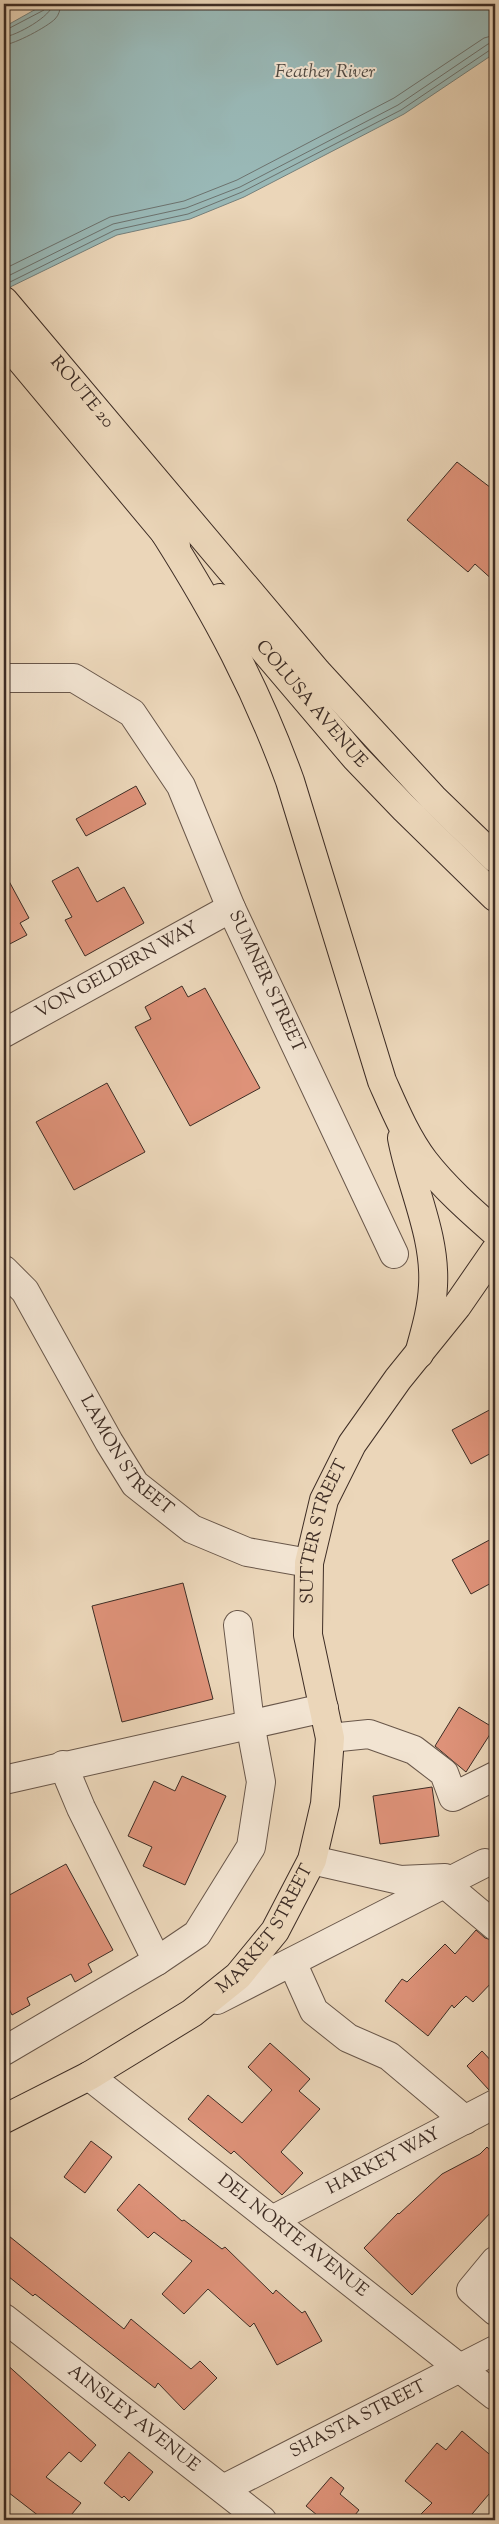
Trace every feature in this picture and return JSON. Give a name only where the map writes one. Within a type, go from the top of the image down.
[{"type":"main road","name":"ROUTE 20","points":[[4,301],[148,492]]},
{"type":"main road","name":"ROUTE 20","points":[[4,340],[148,492]]},
{"type":"main road","name":"COLUSA AVENUE","points":[[148,492],[165,533],[355,757],[411,816],[495,897]]},
{"type":"main road","name":"COLUSA AVENUE","points":[[148,492],[433,798],[495,858]]},
{"type":"main road","points":[[165,533],[235,651],[274,738],[290,781],[382,1081],[398,1117],[423,1160],[465,1206],[495,1232]]},
{"type":"main road","points":[[398,1117],[406,1163],[423,1217],[434,1286],[431,1307],[419,1354]]},
{"type":"main road","name":"SUTTER STREET","points":[[312,1860],[324,1804],[330,1738],[308,1635],[309,1563],[324,1500],[352,1444],[398,1379],[419,1354],[495,1251]]},
{"type":"main road","name":"MARKET STREET","points":[[4,2119],[89,2076],[192,2013],[238,1976],[275,1931],[312,1860]]},
{"type":"street","name":"SUMNER STREET","points":[[4,678],[74,678],[132,713],[181,786],[231,908],[394,1254]]},
{"type":"street","name":"VON GELDERN WAY","points":[[4,1033],[231,908]]},
{"type":"street","name":"LAMON STREET","points":[[4,1270],[25,1291],[109,1442],[135,1484],[192,1529],[248,1552],[309,1563]]},
{"type":"street","points":[[4,2051],[157,1961],[197,1934],[251,1846],[261,1782],[250,1724],[238,1625]]},
{"type":"street","points":[[4,1780],[324,1708]]},
{"type":"street","points":[[330,1738],[369,1734],[414,1750],[444,1773],[453,1798],[495,1776]]},
{"type":"street","points":[[63,1766],[81,1808],[157,1961]]},
{"type":"street","name":"MARKET STREET","points":[[312,1860],[400,1880],[442,1881]]},
{"type":"street","name":"MARKET STREET","points":[[192,2013],[292,1962],[442,1881],[490,1861]]},
{"type":"street","points":[[442,1881],[495,1926]]},
{"type":"street","points":[[292,1962],[314,2011],[348,2038],[389,2056],[465,2120]]},
{"type":"street","name":"DEL NORTE AVENUE","points":[[89,2076],[495,2396]]},
{"type":"street","name":"HARKEY WAY","points":[[272,2220],[494,2106]]},
{"type":"street","points":[[495,2260],[472,2290],[495,2311]]},
{"type":"street","name":"AINSLEY AVENUE","points":[[4,2318],[262,2520]]},
{"type":"street","name":"SHASTA STREET","points":[[223,2489],[495,2350]]},
{"type":"water","name":"Feather River","points":[[45,4],[495,4],[495,53],[404,114],[244,197],[190,219],[117,235],[4,290],[4,27]]},
{"type":"building","points":[[457,462],[495,491],[495,582],[475,564],[468,572],[407,520]]},
{"type":"building","points":[[136,786],[146,804],[86,836],[76,819]]},
{"type":"building","points":[[78,867],[97,902],[124,887],[144,923],[85,956],[65,920],[72,917],[52,881]]},
{"type":"building","points":[[4,872],[29,918],[20,923],[27,935],[4,947]]},
{"type":"building","points":[[182,986],[188,997],[205,988],[260,1088],[190,1126],[135,1027],[151,1019],[145,1007]]},
{"type":"building","points":[[107,1083],[145,1152],[74,1190],[36,1122]]},
{"type":"building","points":[[495,1407],[495,1451],[471,1464],[452,1430]]},
{"type":"building","points":[[495,1537],[495,1581],[471,1594],[452,1560]]},
{"type":"building","points":[[183,1583],[213,1699],[122,1722],[92,1606]]},
{"type":"building","points":[[459,1707],[494,1728],[466,1772],[435,1746]]},
{"type":"building","points":[[182,1776],[226,1796],[185,1885],[143,1866],[152,1847],[128,1836],[154,1781],[175,1791]]},
{"type":"building","points":[[432,1787],[439,1836],[380,1844],[373,1796]]},
{"type":"building","points":[[66,1864],[113,1950],[88,1964],[92,1972],[75,1982],[71,1974],[27,1998],[30,2005],[12,2015],[4,1999],[4,1898]]},
{"type":"building","points":[[476,1930],[485,1938],[495,1941],[495,1979],[473,2002],[466,1996],[454,2008],[452,2005],[428,2036],[385,2001],[402,1979],[407,1982],[445,1944],[455,1954]]},
{"type":"building","points":[[270,2043],[310,2079],[299,2091],[320,2109],[281,2152],[303,2173],[282,2195],[234,2151],[231,2154],[188,2119],[208,2095],[242,2123],[272,2090],[248,2067]]},
{"type":"building","points":[[482,2051],[495,2065],[495,2088],[489,2090],[467,2066]]},
{"type":"building","points":[[91,2141],[112,2157],[85,2193],[64,2177]]},
{"type":"building","points":[[487,2147],[495,2156],[495,2208],[412,2295],[364,2248],[398,2213],[442,2174],[480,2154]]},
{"type":"building","points":[[139,2184],[182,2221],[184,2220],[222,2249],[225,2247],[273,2294],[276,2290],[302,2313],[305,2311],[322,2341],[277,2365],[254,2323],[250,2327],[208,2289],[184,2314],[162,2294],[192,2261],[154,2232],[148,2238],[117,2210]]},
{"type":"building","points":[[4,2232],[124,2329],[131,2319],[191,2369],[200,2361],[217,2378],[184,2410],[158,2383],[155,2388],[35,2294],[33,2296],[4,2273]]},
{"type":"building","points":[[4,2362],[96,2445],[81,2462],[69,2452],[46,2477],[81,2503],[67,2520],[44,2520],[4,2489]]},
{"type":"building","points":[[462,2431],[495,2459],[495,2487],[467,2520],[415,2520],[432,2503],[405,2481],[437,2443],[446,2450]]},
{"type":"building","points":[[129,2452],[153,2472],[129,2501],[124,2496],[122,2498],[104,2483]]},
{"type":"building","points":[[331,2477],[344,2488],[340,2494],[359,2510],[351,2520],[323,2520],[306,2506]]}]
